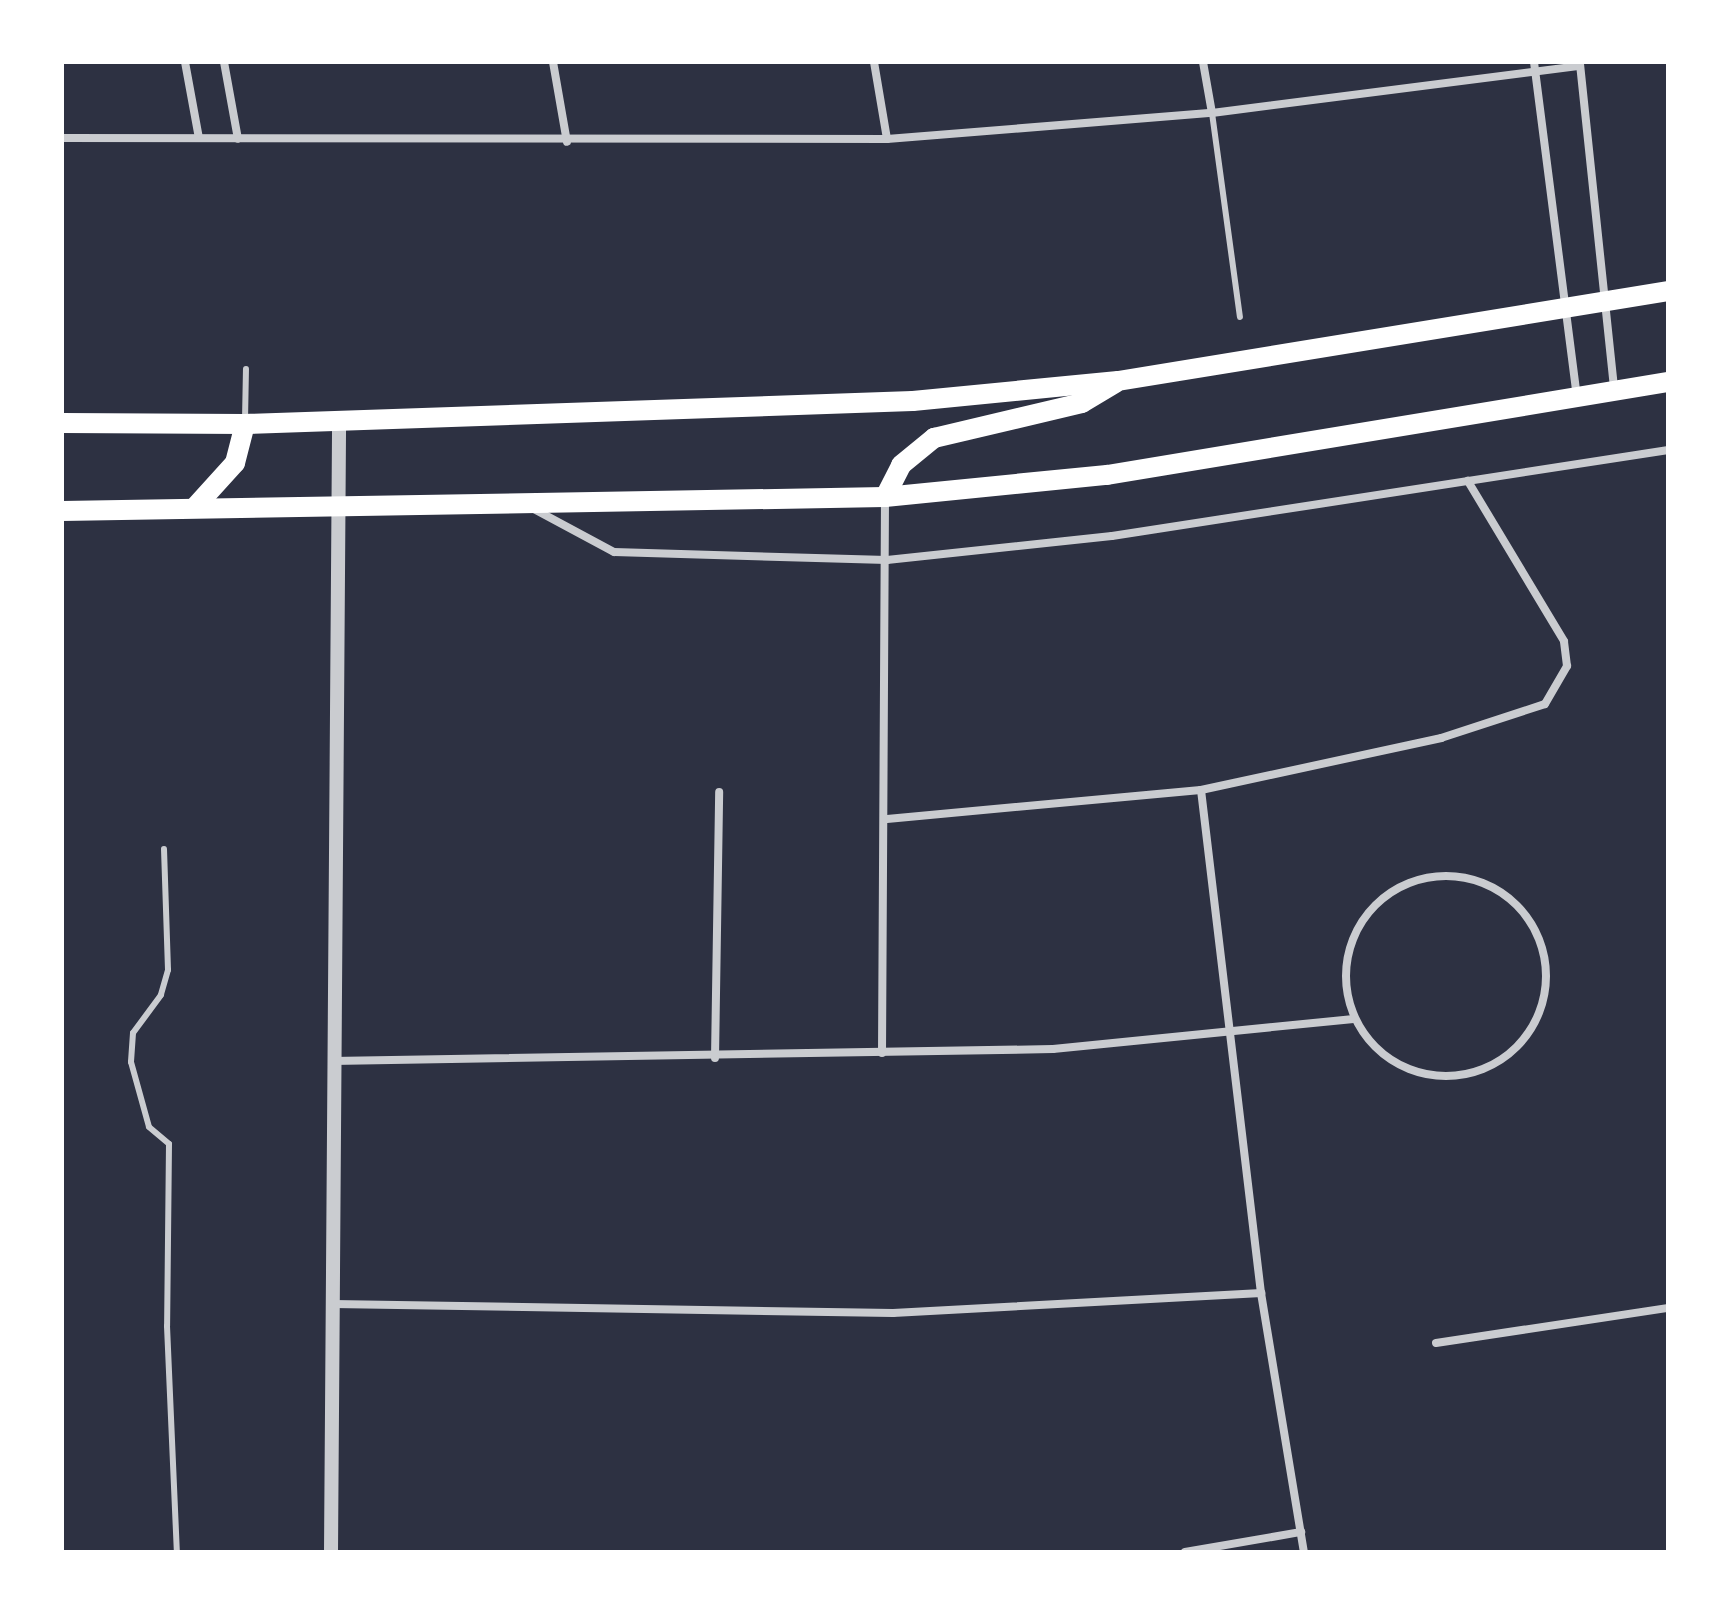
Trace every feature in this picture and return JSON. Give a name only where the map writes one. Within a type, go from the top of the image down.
[{"type":"main road","points":[[62,423],[245,424],[913,401],[1118,381],[1562,311],[1668,291]]},
{"type":"main road","points":[[885,497],[901,465],[934,438],[1082,403],[1118,381]]},
{"type":"main road","points":[[62,511],[196,506],[885,497],[1107,475],[1578,401],[1668,382]]},
{"type":"main road","points":[[196,506],[235,463],[245,424]]},
{"type":"street","points":[[185,62],[199,138]]},
{"type":"street","points":[[224,62],[238,139]]},
{"type":"street","points":[[553,62],[567,142]]},
{"type":"street","points":[[874,62],[887,139]]},
{"type":"street","points":[[1203,62],[1212,113]]},
{"type":"street","points":[[62,138],[567,142],[887,139],[1212,113],[1534,67],[1580,64],[1615,393]]},
{"type":"street","points":[[1534,67],[1562,311],[1578,401]]},
{"type":"street","points":[[331,1552],[331,1061],[339,421]]},
{"type":"street","points":[[525,503],[614,552],[887,560],[1112,536],[1668,450]]},
{"type":"street","points":[[887,819],[1201,790],[1441,738],[1521,715],[1553,694],[1567,666],[1564,641],[1468,481]]},
{"type":"street","points":[[882,1053],[887,819],[885,497]]},
{"type":"street","points":[[1201,790],[1261,1293],[1304,1552]]},
{"type":"street","points":[[715,1058],[719,792]]},
{"type":"street","points":[[1429,876],[1467,877],[1501,891],[1528,917],[1544,951],[1547,988],[1536,1024],[1491,1066],[1444,1078],[1407,1070],[1376,1050],[1354,1019],[1345,983],[1349,946],[1366,913],[1395,888],[1429,876]]},
{"type":"street","points":[[331,1061],[715,1058],[1053,1049],[1354,1019]]},
{"type":"street","points":[[333,1304],[893,1313],[1261,1293]]},
{"type":"street","points":[[1436,1343],[1668,1308]]},
{"type":"street","points":[[1185,1552],[1301,1532]]},
{"type":"lane","points":[[1212,113],[1240,317]]},
{"type":"lane","points":[[245,424],[246,369]]},
{"type":"lane","points":[[164,849],[168,970],[161,995],[133,1033],[131,1062],[149,1127],[169,1144],[167,1326],[177,1552]]}]
